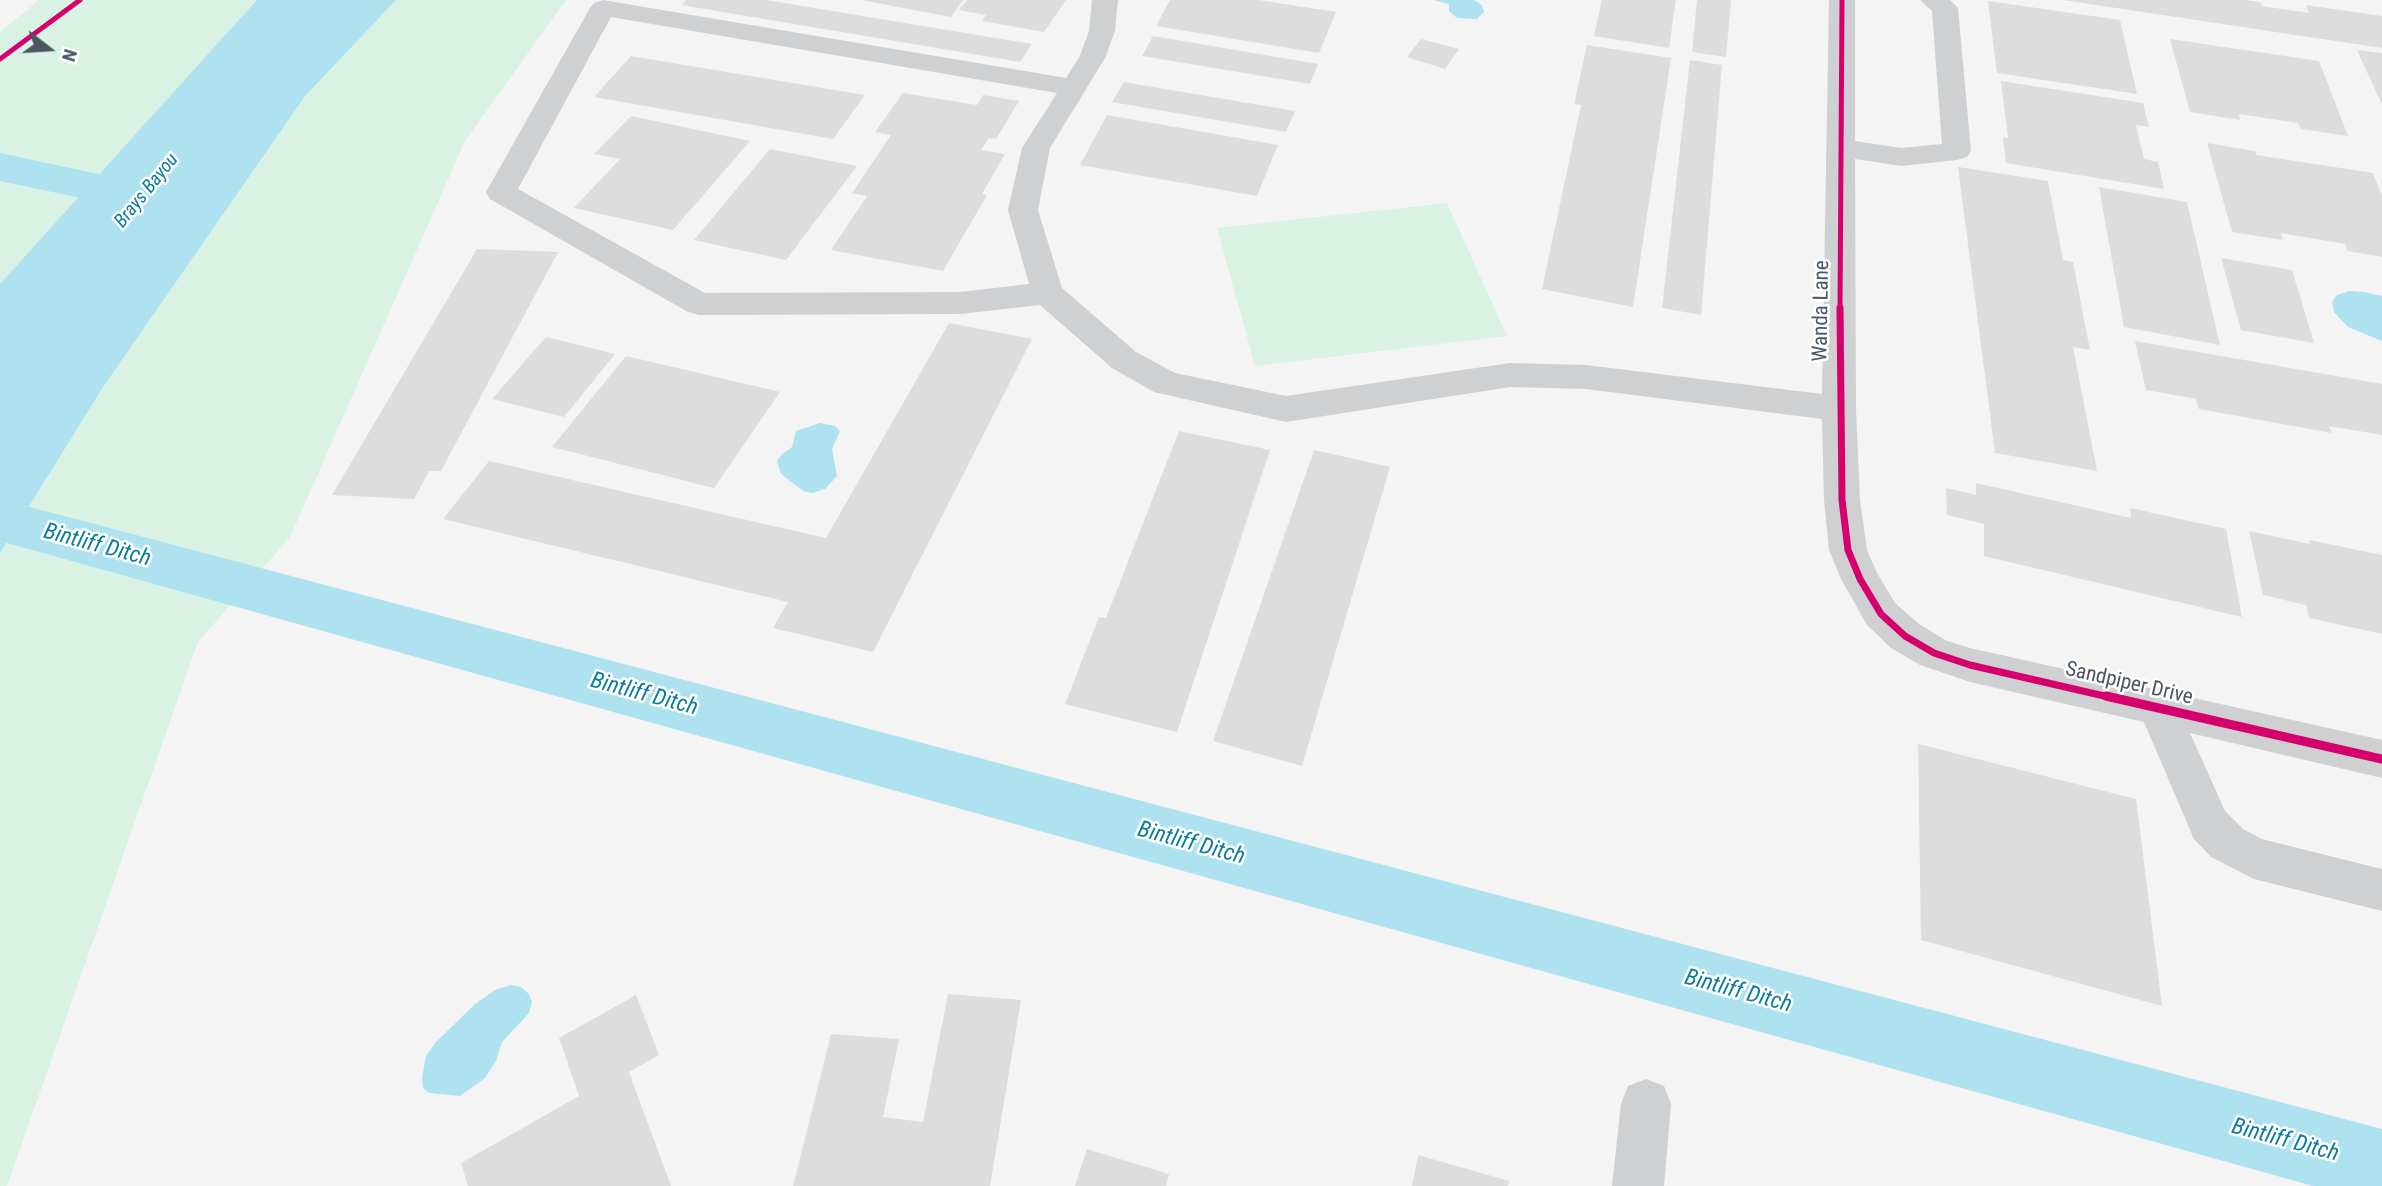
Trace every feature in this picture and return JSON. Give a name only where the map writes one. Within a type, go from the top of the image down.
[{"type":"street","points":[[1105,0],[1102,31],[1096,49],[1036,148],[1023,210],[1047,293],[1124,359],[1166,383],[1286,409],[1510,375],[1586,377],[1839,409]]},
{"type":"street","name":"Wanda Lane","points":[[1842,0],[1839,409],[1842,500],[1849,550],[1860,579],[1881,614]]},
{"type":"street","points":[[1842,148],[1901,157],[1957,151],[1945,8],[1933,0]]},
{"type":"street","points":[[1047,293],[960,303],[699,304],[501,191],[603,8],[1072,87]]},
{"type":"street","name":"Sandpiper Drive","points":[[1881,614],[1905,636],[1934,653],[1958,661],[2382,759]]},
{"type":"street","points":[[2159,709],[2209,825],[2227,843],[2254,858],[2382,890]]},
{"type":"street","points":[[1638,1186],[1646,1104]]},
{"type":"green space","points":[[39,0],[566,0],[465,141],[290,537],[198,642],[7,1186],[0,1186],[0,32]]},
{"type":"green space","points":[[1447,203],[1507,336],[1255,366],[1217,228]]},
{"type":"water","name":"Brays Bayou","points":[[257,0],[396,0],[305,96],[103,387],[0,553],[0,284]]},
{"type":"water","points":[[1433,0],[1474,0],[1482,5],[1484,12],[1477,19],[1457,18],[1449,11],[1449,4]]},
{"type":"water","points":[[2349,291],[2382,296],[2382,341],[2348,327],[2334,312],[2332,302],[2337,295]]},
{"type":"water","points":[[820,423],[835,426],[840,431],[832,449],[837,476],[825,489],[812,493],[803,491],[781,474],[777,461],[792,447],[796,431]]},
{"type":"water","points":[[511,985],[521,987],[529,994],[532,1002],[529,1013],[502,1042],[496,1061],[485,1078],[460,1096],[429,1093],[423,1088],[422,1078],[426,1056],[435,1043],[474,1005],[495,990]]},
{"type":"building","points":[[686,0],[766,0],[1032,44],[1020,62],[681,5]]},
{"type":"building","points":[[861,0],[963,0],[951,17]]},
{"type":"building","points":[[967,0],[1066,0],[1044,32],[982,21],[986,15],[959,10]]},
{"type":"building","points":[[1170,0],[1259,0],[1336,12],[1319,53],[1156,26]]},
{"type":"building","points":[[1602,0],[1676,0],[1669,48],[1594,36]]},
{"type":"building","points":[[1697,0],[1731,0],[1726,57],[1692,52]]},
{"type":"building","points":[[2063,0],[2244,0],[2260,2],[2262,6],[2309,13],[2306,5],[2382,16],[2382,48]]},
{"type":"building","points":[[1988,1],[2120,20],[2137,94],[1997,73]]},
{"type":"building","points":[[1153,36],[1318,64],[1310,84],[1142,56]]},
{"type":"building","points":[[1421,39],[1459,49],[1445,69],[1407,57]]},
{"type":"building","points":[[2170,39],[2319,61],[2348,136],[2301,129],[2298,123],[2239,114],[2240,120],[2190,112]]},
{"type":"building","points":[[1587,45],[1671,58],[1633,307],[1542,289],[1581,105],[1574,104]]},
{"type":"building","points":[[2357,50],[2382,53],[2382,105]]},
{"type":"building","points":[[631,56],[865,95],[833,139],[594,97]]},
{"type":"building","points":[[1690,60],[1722,65],[1701,315],[1662,308]]},
{"type":"building","points":[[2001,81],[2143,103],[2149,127],[2136,125],[2144,159],[2158,162],[2164,189],[2006,163],[2003,137],[2008,138]]},
{"type":"building","points":[[1124,82],[1295,111],[1286,132],[1112,102]]},
{"type":"building","points":[[903,93],[977,105],[983,95],[1019,101],[996,139],[989,138],[981,150],[1005,154],[982,194],[987,195],[943,271],[831,250],[867,196],[852,193],[891,135],[875,132]]},
{"type":"building","points":[[1107,115],[1278,145],[1257,196],[1080,165]]},
{"type":"building","points":[[631,116],[750,141],[673,230],[574,208],[620,159],[594,154]]},
{"type":"building","points":[[2207,143],[2255,151],[2256,155],[2373,173],[2382,196],[2382,257],[2348,251],[2345,244],[2281,233],[2283,240],[2232,232]]},
{"type":"building","points":[[770,149],[857,166],[786,260],[694,240]]},
{"type":"building","points":[[1958,167],[2048,181],[2063,260],[2073,262],[2090,350],[2073,347],[2097,471],[1995,453]]},
{"type":"building","points":[[2099,187],[2187,202],[2220,345],[2124,327]]},
{"type":"building","points":[[477,249],[558,252],[441,471],[429,471],[414,499],[332,495]]},
{"type":"building","points":[[2221,258],[2292,270],[2314,343],[2241,330]]},
{"type":"building","points":[[949,323],[1032,339],[873,652],[773,628],[788,602],[443,519],[489,461],[826,538]]},
{"type":"building","points":[[546,337],[615,354],[564,417],[492,399]]},
{"type":"building","points":[[2135,341],[2382,384],[2382,435],[2329,426],[2332,433],[2199,409],[2196,399],[2146,390]]},
{"type":"building","points":[[626,356],[780,392],[714,488],[552,447]]},
{"type":"building","points":[[1179,431],[1270,450],[1177,732],[1065,704],[1099,617],[1106,618]]},
{"type":"building","points":[[1314,450],[1390,467],[1302,766],[1213,741]]},
{"type":"building","points":[[1976,483],[2131,518],[2130,508],[2226,529],[2242,617],[1984,556],[1984,524],[1947,515],[1946,488],[1976,495]]},
{"type":"building","points":[[2249,531],[2382,555],[2382,634],[2309,618],[2306,605],[2263,595]]},
{"type":"building","points":[[1918,744],[2136,799],[2162,1006],[1921,940]]},
{"type":"building","points":[[948,994],[1021,1000],[990,1186],[793,1186],[831,1034],[899,1039],[883,1117],[923,1122]]},
{"type":"building","points":[[636,995],[659,1055],[629,1072],[671,1186],[468,1186],[461,1163],[579,1096],[559,1038]]},
{"type":"building","points":[[1087,1149],[1169,1174],[1166,1186],[1075,1186]]},
{"type":"building","points":[[1418,1155],[1509,1181],[1508,1186],[1412,1186]]},
{"type":"waterway","name":"Brays Bayou","points":[[0,167],[138,196]]},
{"type":"waterway","name":"Bintliff Ditch","points":[[0,520],[2382,1167]]},
{"type":"cycle path","points":[[0,59],[80,0]]},
{"type":"cycle path","points":[[1842,0],[1839,409],[1842,500],[1848,550],[1860,579],[1881,614],[1905,636],[1934,653],[1970,665],[2382,759]]}]
